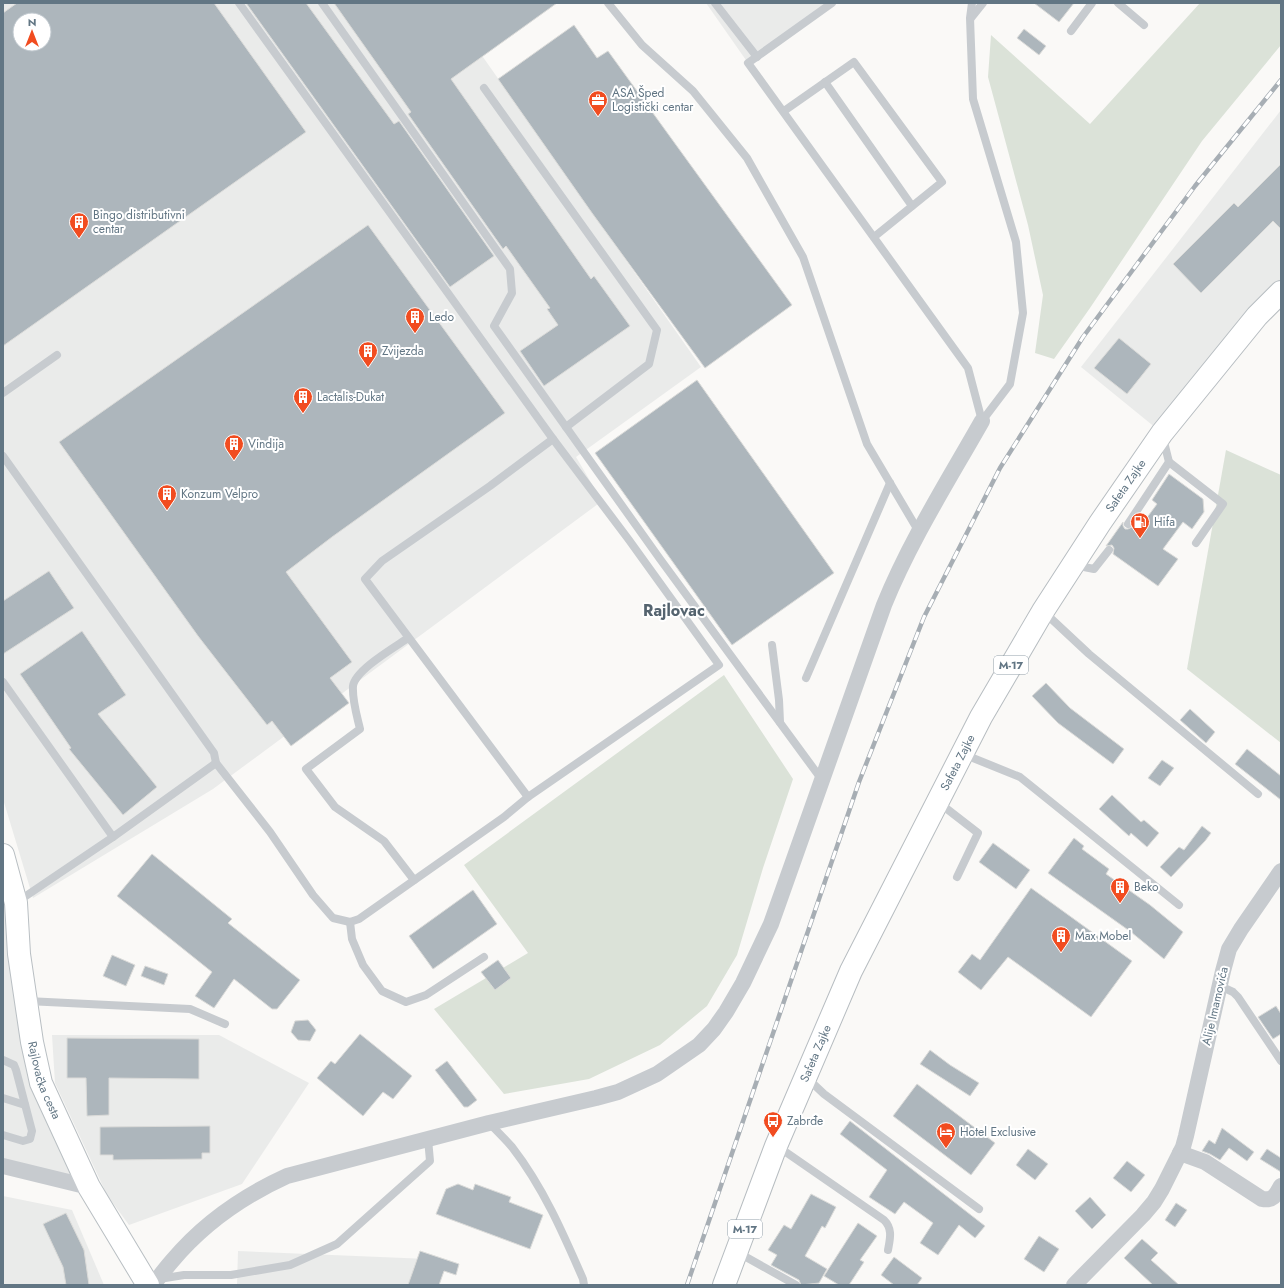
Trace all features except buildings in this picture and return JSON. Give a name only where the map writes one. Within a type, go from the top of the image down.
[{"type":"main road","name":"Safeta Zajke","points":[[724,1285],[776,1146],[851,971],[981,717],[1043,611],[1100,523],[1162,433],[1257,316],[1281,292]]},
{"type":"main road","name":"Rajlovačka cesta","points":[[3,855],[16,903],[19,954],[32,1042],[41,1083],[89,1187],[153,1283]]},
{"type":"street","points":[[153,1283],[194,1237],[214,1220],[236,1203],[266,1185],[286,1176],[489,1123],[618,1092],[657,1074],[699,1045],[714,1029],[726,1012],[743,983],[771,924],[884,605],[897,575],[919,532],[982,421]]},
{"type":"street","name":"Alije Imamovića","points":[[1074,1285],[1147,1210],[1162,1189],[1180,1153],[1186,1136],[1229,949],[1250,915],[1281,871]]},
{"type":"street","points":[[1180,1153],[1204,1162],[1262,1199],[1268,1200],[1274,1197],[1281,1186]]},
{"type":"street","points":[[3,1166],[89,1187]]},
{"type":"lane","points":[[3,456],[214,752],[216,763],[270,832],[313,895],[333,918],[350,922],[360,919],[504,817],[528,797],[719,665],[629,540],[554,440],[240,3]]},
{"type":"lane","points":[[322,3],[510,269],[512,293],[494,326],[660,559],[822,780]]},
{"type":"lane","points":[[608,3],[642,45],[693,91],[747,158],[803,257],[867,444],[919,532]]},
{"type":"lane","points":[[716,3],[757,57]]},
{"type":"lane","points":[[832,3],[748,63],[968,368],[982,421]]},
{"type":"lane","points":[[972,3],[970,18],[973,99],[1016,242],[1023,313],[1010,384],[982,421]]},
{"type":"lane","points":[[970,18],[983,3]]},
{"type":"lane","points":[[1070,31],[1092,3]]},
{"type":"lane","points":[[1118,3],[1144,25]]},
{"type":"lane","points":[[784,112],[854,62],[942,182],[874,237]]},
{"type":"lane","points":[[824,82],[912,206]]},
{"type":"lane","points":[[484,88],[657,330],[649,364],[566,427]]},
{"type":"lane","points":[[3,393],[57,355]]},
{"type":"lane","points":[[1162,433],[1169,462],[1223,504],[1196,543]]},
{"type":"lane","points":[[528,797],[365,579],[382,561],[554,440]]},
{"type":"lane","points":[[1128,524],[1169,462]]},
{"type":"lane","points":[[806,678],[890,483]]},
{"type":"lane","points":[[1073,564],[1094,569],[1109,550]]},
{"type":"lane","points":[[1043,611],[1089,654],[1258,794]]},
{"type":"lane","points":[[408,638],[366,666],[353,685],[360,729],[306,769],[335,807],[384,841],[414,880]]},
{"type":"lane","points":[[772,646],[779,700],[780,722]]},
{"type":"lane","points":[[3,682],[113,837]]},
{"type":"lane","points":[[962,754],[1020,777],[1179,905]]},
{"type":"lane","points":[[16,903],[113,837],[216,763]]},
{"type":"lane","points":[[938,802],[978,833],[958,877]]},
{"type":"lane","points":[[350,922],[352,939],[366,970],[382,991],[406,1002],[426,995],[484,957]]},
{"type":"lane","points":[[1220,986],[1233,992],[1238,997],[1281,1061]]},
{"type":"lane","points":[[26,1001],[190,1009],[225,1024]]},
{"type":"lane","points":[[3,1060],[14,1065],[32,1131],[30,1139],[24,1141],[3,1135]]},
{"type":"lane","points":[[805,1076],[824,1094],[980,1209]]},
{"type":"lane","points":[[3,1098],[25,1105]]},
{"type":"lane","points":[[489,1123],[512,1147],[537,1184],[561,1228],[583,1278],[584,1285]]},
{"type":"lane","points":[[153,1283],[184,1275],[231,1275],[290,1265],[337,1244],[430,1161],[428,1139]]},
{"type":"lane","points":[[776,1146],[884,1220],[890,1231],[888,1250]]},
{"type":"lane","points":[[736,1251],[796,1285]]},
{"type":"shaded area","points":[[3,3],[445,3],[701,367],[576,457],[602,501],[213,789],[33,898],[3,799]]},
{"type":"shaded area","points":[[706,3],[826,3],[748,63]]},
{"type":"shaded area","points":[[1200,3],[1281,3],[1281,45],[1202,141],[1054,359],[1035,353],[1043,295],[1028,225],[988,77],[991,35],[1090,124]]},
{"type":"shaded area","points":[[1281,110],[1281,294],[1162,433],[1081,367]]},
{"type":"shaded area","points":[[1226,450],[1281,475],[1281,743],[1187,669]]},
{"type":"shaded area","points":[[724,675],[793,779],[763,868],[737,955],[707,1006],[660,1045],[589,1079],[504,1094],[434,1009],[528,953],[464,865]]},
{"type":"shaded area","points":[[3,901],[16,903],[32,1042],[89,1187],[3,1166]]},
{"type":"shaded area","points":[[52,1035],[219,1035],[309,1083],[242,1184],[129,1225],[107,1195],[55,1083]]},
{"type":"shaded area","points":[[3,1196],[72,1210],[104,1285],[3,1285]]},
{"type":"shaded area","points":[[238,1251],[428,1259],[427,1285],[237,1285]]},
{"type":"railway","points":[[687,1285],[859,782],[924,617],[1000,468],[1083,337],[1195,186],[1281,80]]},
{"type":"place","name":"ASA Šped Logistički centar","points":[[598,117]]},
{"type":"place","name":"Bingo distributivni centar","points":[[79,239]]},
{"type":"place","name":"Ledo","points":[[415,334]]},
{"type":"place","name":"Zvijezda","points":[[368,368]]},
{"type":"place","name":"Lactalis-Dukat","points":[[303,414]]},
{"type":"place","name":"Vindija","points":[[234,461]]},
{"type":"place","name":"Konzum Velpro","points":[[167,511]]},
{"type":"place","name":"Hifa","points":[[1140,539]]},
{"type":"place","name":"Beko","points":[[1120,904]]},
{"type":"place","name":"Max Mobel","points":[[1061,953]]},
{"type":"place","name":"Zabrđe","points":[[773,1138]]},
{"type":"place","name":"Hotel Exclusive","points":[[946,1149]]},
{"type":"district","name":"Rajlovac","points":[[674,610]]}]
